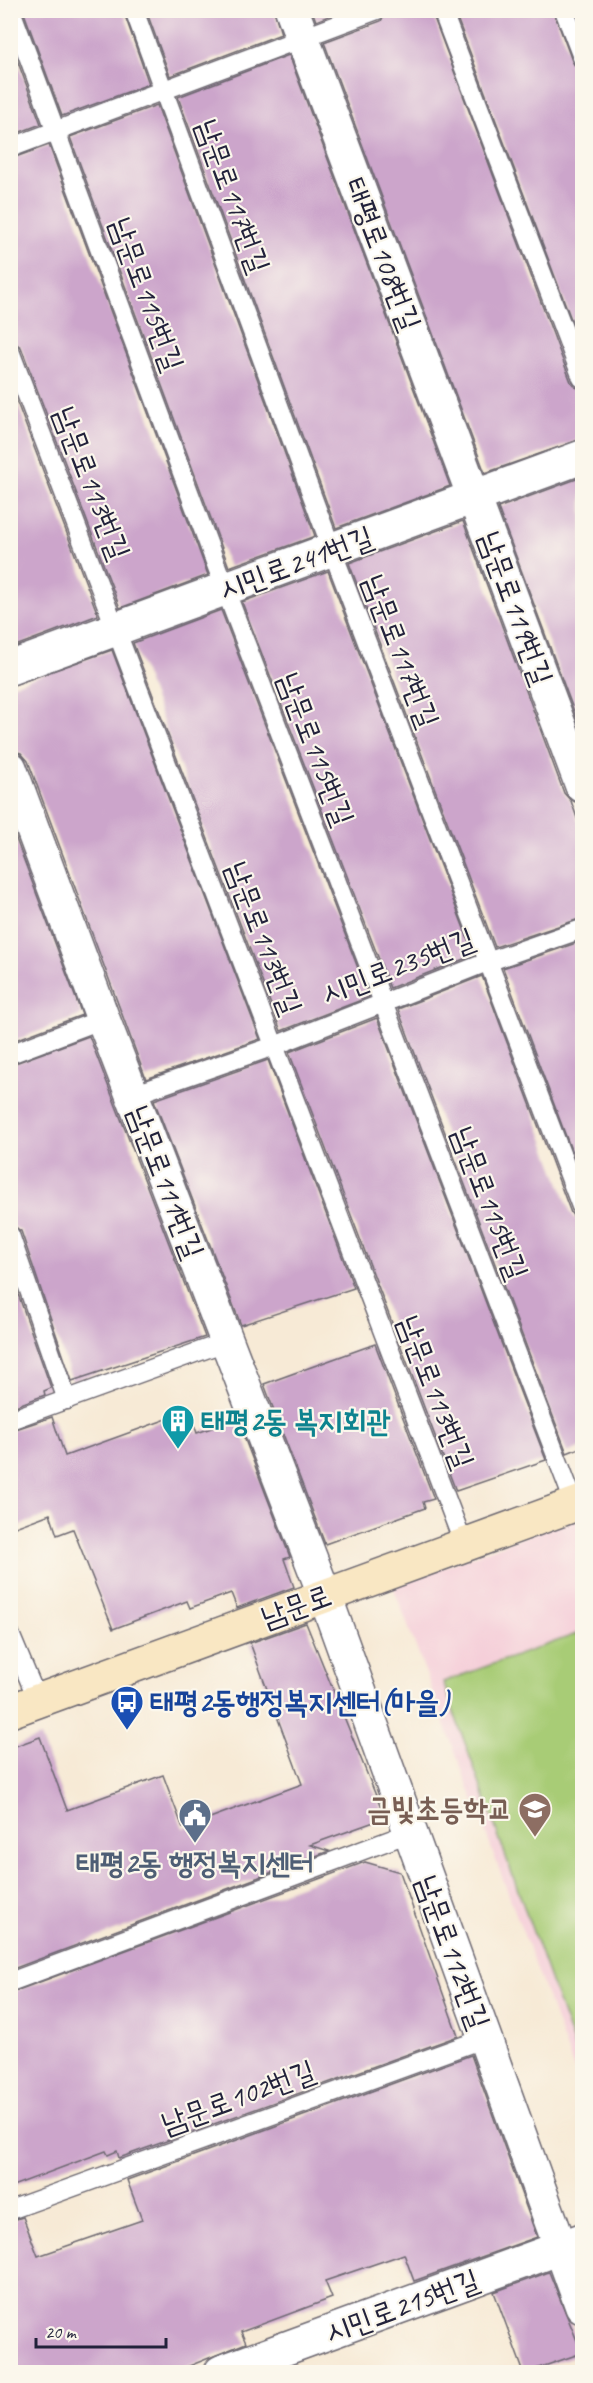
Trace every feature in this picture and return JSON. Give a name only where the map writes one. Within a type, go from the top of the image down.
[{"type":"main road","name":"남문로","points":[[24,1706],[579,1504]]},
{"type":"street","name":"태평로108번길","points":[[297,25],[475,496]]},
{"type":"street","name":"시민로241번길","points":[[10,668],[582,457]]},
{"type":"street","name":"남문로119번길","points":[[475,496],[582,786]]},
{"type":"street","name":"남문로111번길","points":[[10,768],[103,1020],[325,1596]]},
{"type":"street","name":"남문로112번길","points":[[325,1596],[485,2038],[571,2244],[582,2307]]},
{"type":"street","name":"시민로215번길","points":[[221,2373],[571,2244]]},
{"type":"lane","name":"남문로115번길","points":[[11,10],[225,589],[382,1003],[579,1504]]},
{"type":"lane","name":"남문로117번길","points":[[134,10],[332,550],[490,961],[582,1209]]},
{"type":"lane","points":[[10,148],[164,90],[297,25],[377,10]]},
{"type":"lane","points":[[442,10],[582,378]]},
{"type":"lane","points":[[564,10],[582,57]]},
{"type":"lane","name":"남문로113번길","points":[[10,351],[118,629],[464,1545]]},
{"type":"lane","name":"시민로235번길","points":[[133,1095],[274,1046],[490,961],[582,929]]},
{"type":"lane","points":[[10,1054],[103,1020]]},
{"type":"lane","points":[[10,1235],[67,1400]]},
{"type":"lane","points":[[10,1420],[228,1341]]},
{"type":"lane","points":[[10,1634],[24,1706]]},
{"type":"lane","points":[[10,1982],[409,1833]]},
{"type":"lane","name":"남문로102번길","points":[[10,2210],[485,2038]]},
{"type":"shaded area","name":"금빛초등학교","points":[[582,1515],[582,2090],[393,1586]]},
{"type":"green space","points":[[582,1632],[582,2068],[443,1682]]},
{"type":"building","points":[[23,10],[123,10],[149,84],[62,116]]},
{"type":"building","points":[[146,10],[274,10],[281,34],[170,76]]},
{"type":"building","points":[[312,10],[344,10],[316,21]]},
{"type":"building","points":[[388,10],[431,10],[571,382],[575,387],[582,389],[582,439],[485,473],[324,42],[381,21]]},
{"type":"building","points":[[454,10],[553,10],[572,61],[575,66],[582,68],[582,348]]},
{"type":"building","points":[[10,41],[41,124],[10,136]]},
{"type":"building","points":[[289,55],[450,486],[336,528],[178,97]]},
{"type":"building","points":[[157,105],[315,536],[229,567],[70,137]]},
{"type":"building","points":[[49,145],[208,575],[120,608],[21,347],[10,340],[10,159]]},
{"type":"building","points":[[10,384],[98,615],[10,648]]},
{"type":"building","points":[[582,477],[582,720],[578,722],[498,508]]},
{"type":"building","points":[[463,521],[564,793],[571,801],[582,832],[582,918],[495,947],[349,563]]},
{"type":"building","points":[[328,571],[474,955],[390,988],[242,602]]},
{"type":"building","points":[[221,610],[369,997],[281,1031],[133,643]]},
{"type":"building","points":[[112,650],[260,1039],[146,1079],[28,761],[21,753],[10,750],[10,686]]},
{"type":"building","points":[[10,823],[82,1015],[10,1042]]},
{"type":"building","points":[[582,941],[582,1179],[503,968]]},
{"type":"building","points":[[482,976],[571,1213],[575,1218],[582,1220],[582,1447],[567,1453],[398,1009]]},
{"type":"building","points":[[377,1018],[546,1460],[456,1491],[289,1052]]},
{"type":"building","points":[[89,1036],[205,1337],[72,1381],[21,1231],[10,1224],[10,1065]]},
{"type":"building","points":[[268,1060],[354,1288],[241,1325],[154,1100]]},
{"type":"building","points":[[10,1271],[51,1388],[44,1391],[45,1395],[10,1408]]},
{"type":"building","points":[[375,1344],[434,1499],[423,1502],[425,1508],[325,1544],[264,1384]]},
{"type":"building","points":[[189,1411],[197,1433],[237,1419],[290,1557],[284,1559],[294,1587],[237,1608],[231,1593],[190,1608],[187,1601],[113,1629],[73,1529],[57,1535],[50,1514],[10,1529],[10,1431],[52,1417],[65,1456]]},
{"type":"building","points":[[306,1623],[385,1818],[310,1845],[329,1851],[10,1970],[10,1748],[40,1737],[67,1810],[163,1775],[183,1828],[302,1784],[250,1643]]},
{"type":"building","points":[[365,1862],[400,1872],[458,2036],[119,2158],[117,2151],[108,2155],[106,2151],[10,2187],[10,1993]]},
{"type":"building","points":[[471,2055],[537,2237],[414,2281],[404,2254],[325,2281],[332,2298],[241,2332],[246,2343],[172,2373],[10,2373],[10,2221],[23,2217],[38,2256],[142,2220],[127,2180]]},
{"type":"building","points":[[549,2272],[582,2353],[524,2373],[494,2292]]},
{"type":"place","name":"태평2동 복지회관","points":[[178,1450]]},
{"type":"place","name":"태평2동행정복지센터(마을)","points":[[127,1731]]},
{"type":"place","name":"금빛초등학교","points":[[535,1838]]},
{"type":"place","name":"태평2동 행정복지센터","points":[[195,1844]]}]
